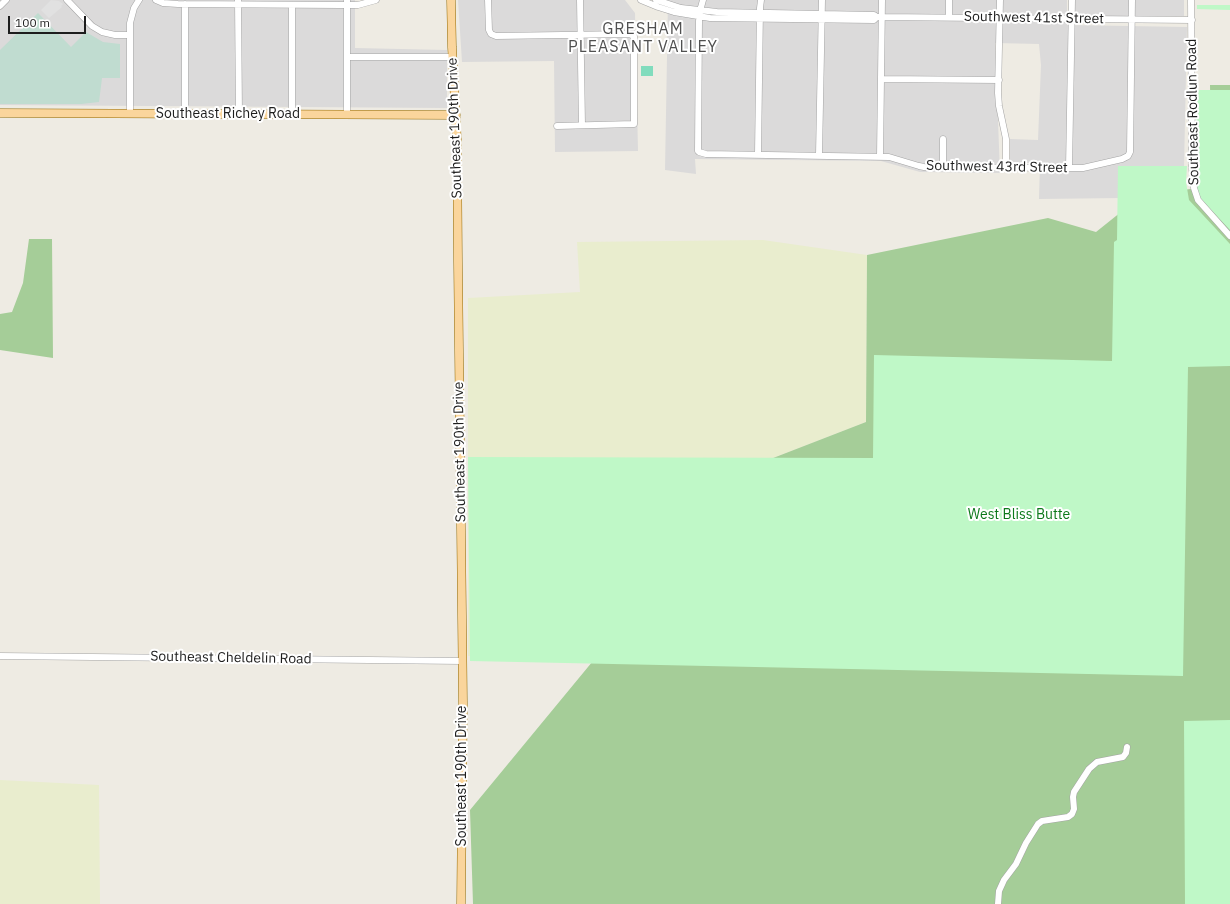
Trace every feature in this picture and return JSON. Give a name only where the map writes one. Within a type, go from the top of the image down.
[{"type":"main road","name":"Southeast 190th Drive","points":[[451,0],[452,57],[456,115],[462,661],[461,904]]},
{"type":"main road","name":"Southeast Richey Road","points":[[0,113],[456,115]]},
{"type":"street","points":[[0,6],[6,0]]},
{"type":"street","points":[[67,0],[92,26],[102,32],[115,35],[130,35]]},
{"type":"street","points":[[130,114],[131,16],[139,0]]},
{"type":"street","points":[[156,0],[163,3],[185,4],[238,2],[292,5],[358,4],[376,0]]},
{"type":"street","points":[[488,0],[489,30],[491,34],[496,36],[633,35],[634,124],[557,126]]},
{"type":"street","points":[[580,0],[582,125]]},
{"type":"street","name":"Southwest 41st Street","points":[[641,0],[666,10],[700,14],[822,17],[874,15],[880,17],[1192,20]]},
{"type":"street","name":"Southwest 41st Street","points":[[656,0],[700,14]]},
{"type":"street","points":[[700,14],[703,0]]},
{"type":"street","points":[[758,154],[761,0]]},
{"type":"street","points":[[819,155],[822,0]]},
{"type":"street","points":[[880,157],[880,17],[882,0]]},
{"type":"street","points":[[949,0],[949,17]]},
{"type":"street","points":[[1000,0],[999,106],[1006,140],[1006,167]]},
{"type":"street","points":[[1069,168],[1072,0]]},
{"type":"street","points":[[1132,0],[1132,19]]},
{"type":"street","name":"Southeast Rodlun Road","points":[[1192,0],[1192,168],[1194,188],[1198,200],[1230,236]]},
{"type":"street","points":[[238,2],[239,114]]},
{"type":"street","points":[[347,3],[347,115]]},
{"type":"street","points":[[185,4],[185,114]]},
{"type":"street","points":[[292,5],[292,114]]},
{"type":"street","name":"Southwest 43rd Street","points":[[700,14],[698,151],[706,154],[889,157],[919,166],[943,167],[1083,168],[1122,159],[1128,155],[1131,148],[1132,19]]},
{"type":"street","points":[[347,57],[452,57]]},
{"type":"street","points":[[881,79],[999,80]]},
{"type":"street","points":[[943,139],[943,167]]},
{"type":"street","name":"Southeast Cheldelin Road","points":[[0,656],[462,661]]},
{"type":"street","points":[[998,904],[999,891],[1004,880],[1016,864],[1026,843],[1038,824],[1046,820],[1068,817],[1072,814],[1074,809],[1074,792],[1089,768],[1096,762],[1122,757],[1126,753],[1127,747]]},
{"type":"shaded area","points":[[0,0],[355,0],[355,48],[447,50],[447,108],[0,105]]},
{"type":"shaded area","points":[[51,0],[59,1],[63,4],[61,6],[62,7],[49,18],[41,10]]},
{"type":"shaded area","points":[[458,0],[625,0],[635,13],[638,151],[555,152],[554,61],[462,62]]},
{"type":"shaded area","points":[[668,0],[1067,0],[1067,25],[1187,27],[1184,167],[1121,198],[1039,199],[1040,163],[1010,163],[1010,139],[1038,140],[1041,65],[1039,44],[995,43],[1000,173],[920,172],[881,161],[695,159],[696,174],[665,170]]},
{"type":"shaded area","points":[[1074,0],[1184,0],[1184,16],[1074,16]]},
{"type":"green space","points":[[1197,5],[1230,5],[1230,10],[1197,9]]},
{"type":"green space","points":[[38,13],[71,47],[86,32],[103,42],[120,44],[120,78],[102,78],[99,102],[81,104],[0,104],[0,50]]},
{"type":"green space","points":[[641,66],[653,66],[653,76],[641,76]]},
{"type":"green space","points":[[1210,85],[1230,85],[1230,904],[473,904],[470,810],[602,650],[626,515],[866,422],[867,255],[1048,218],[1096,232],[1121,212],[1121,166],[1184,167],[1183,190],[1212,186]]},
{"type":"green space","points":[[1197,90],[1230,90],[1230,230],[1198,196],[1196,181]]},
{"type":"green space","name":"West Bliss Butte","points":[[1118,166],[1187,166],[1186,182],[1189,200],[1230,244],[1230,366],[1188,367],[1183,676],[470,661],[468,457],[873,458],[874,355],[1112,361],[1114,242],[1117,240]]},
{"type":"green space","points":[[29,239],[52,239],[53,358],[0,350],[0,314],[12,312],[23,283]]},
{"type":"green space","points":[[763,240],[867,255],[866,422],[626,515],[598,655],[468,656],[468,298],[580,292],[577,242]]},
{"type":"green space","points":[[1230,720],[1230,904],[1185,904],[1184,721]]},
{"type":"green space","points":[[0,780],[99,785],[100,904],[0,904]]},
{"type":"district","name":"GRESHAM PLEASANT VALLEY","points":[[643,38]]}]
